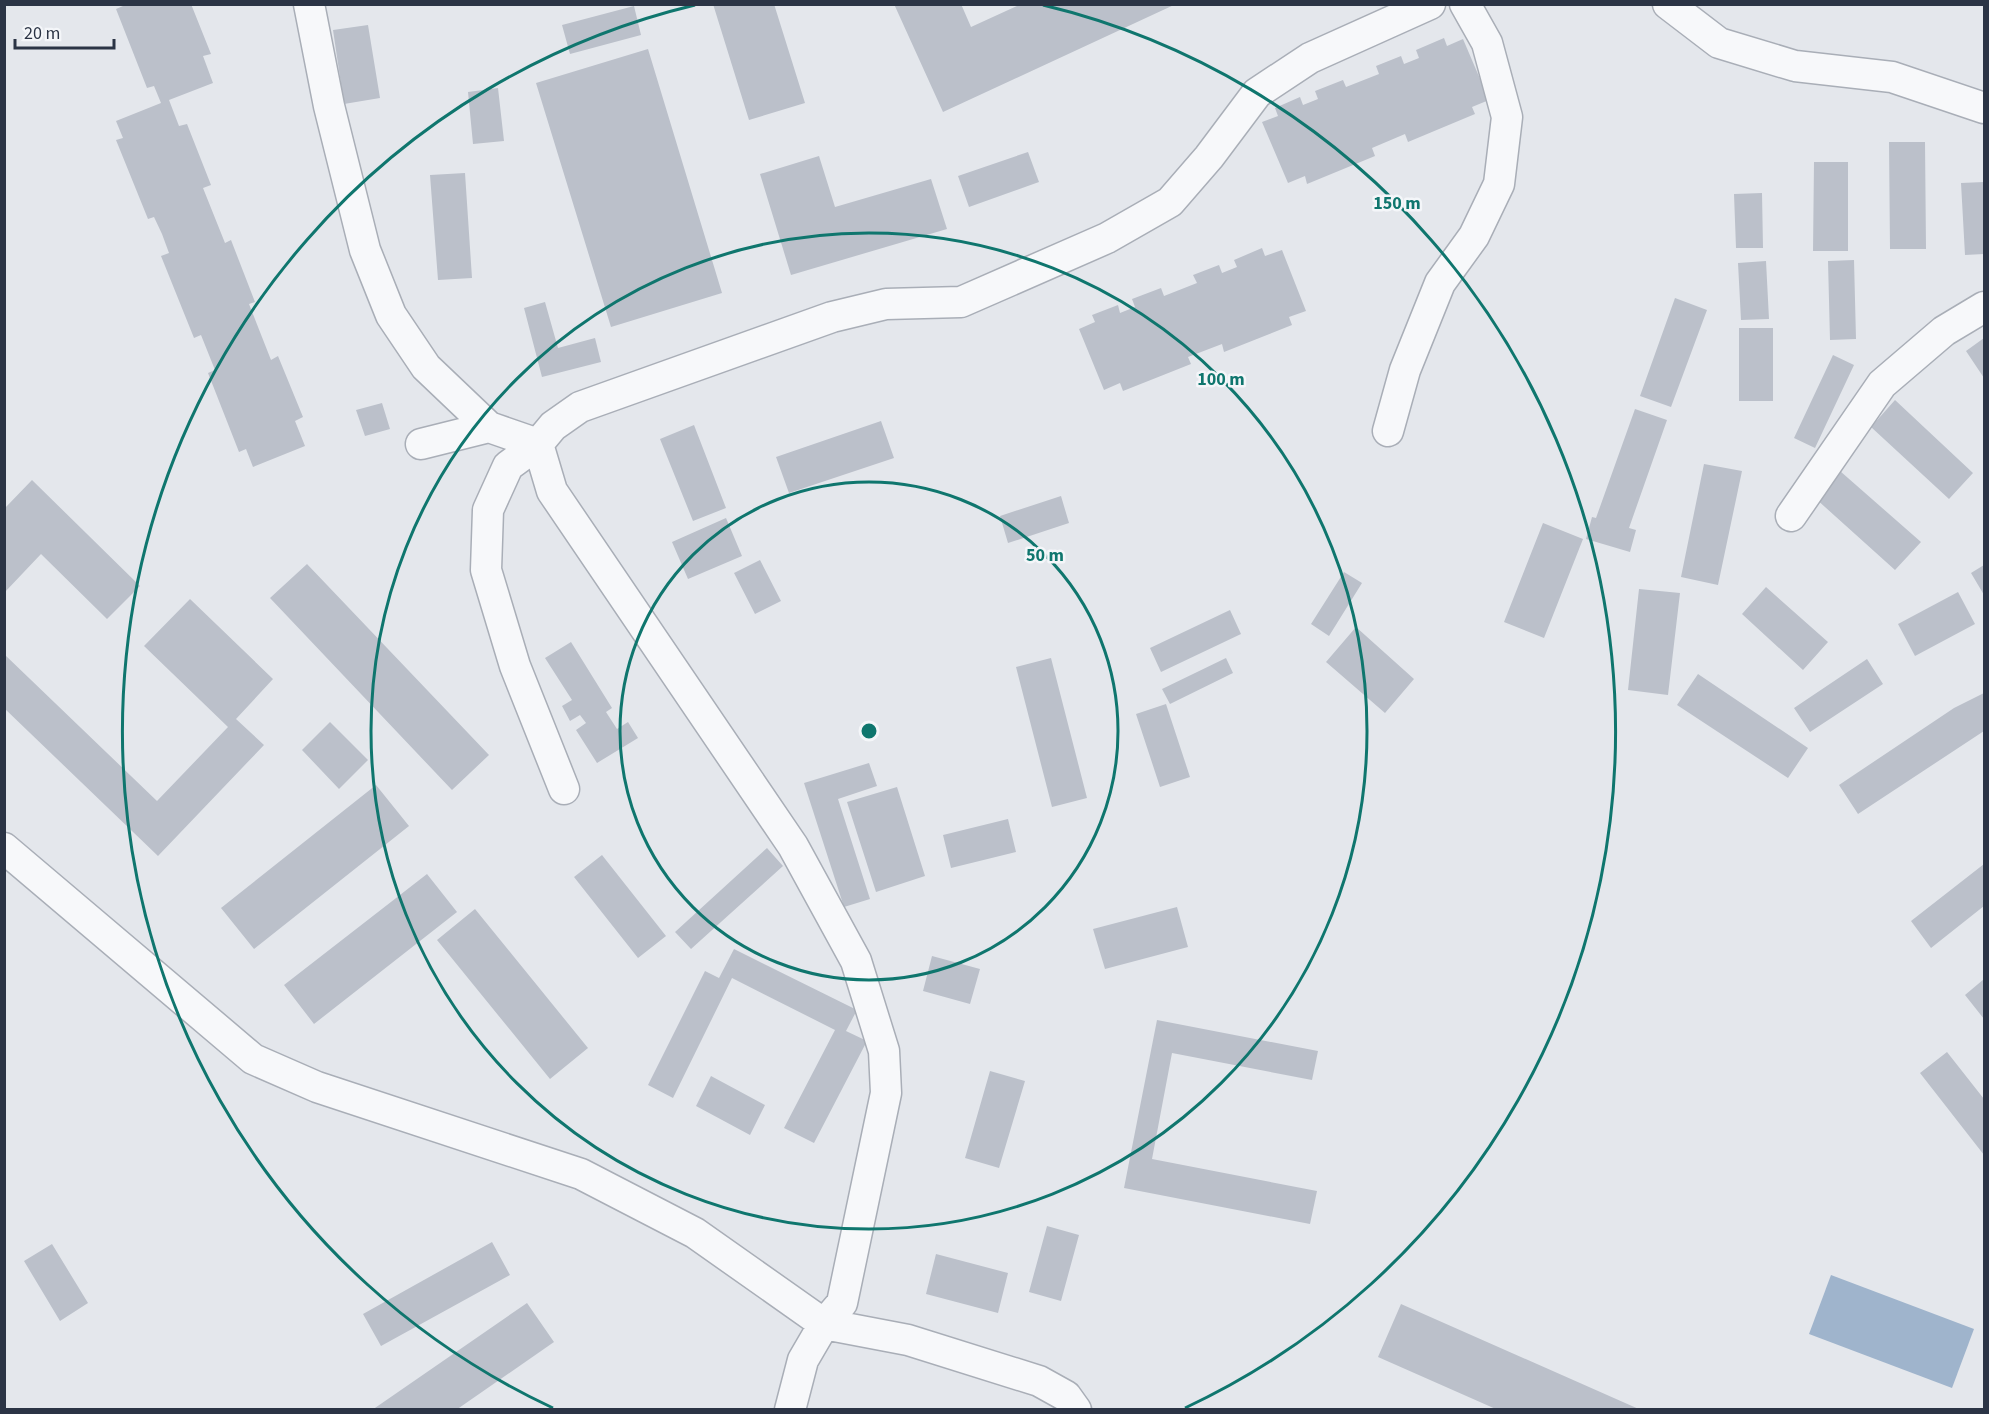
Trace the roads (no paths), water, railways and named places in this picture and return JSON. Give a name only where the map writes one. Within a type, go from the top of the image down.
[{"type":"street","points":[[309,4],[329,106],[364,250],[391,315],[426,367],[489,427],[538,444]]},
{"type":"street","points":[[564,789],[514,666],[486,570],[488,510],[508,466],[538,444],[553,426],[580,407],[832,318],[886,304],[961,302],[1107,238],[1170,202],[1209,158],[1257,93],[1310,58],[1430,4]]},
{"type":"street","points":[[1388,431],[1405,370],[1440,283],[1474,236],[1498,184],[1507,117],[1487,43],[1465,4]]},
{"type":"street","points":[[1668,4],[1719,43],[1795,66],[1892,77],[1984,108]]},
{"type":"street","points":[[1791,516],[1882,384],[1944,331],[1984,307]]},
{"type":"street","points":[[421,444],[489,427]]},
{"type":"street","points":[[538,444],[552,491],[793,846],[856,961],[884,1051],[886,1093],[842,1303],[824,1324],[802,1360],[790,1410]]},
{"type":"street","points":[[4,849],[253,1059],[317,1087],[580,1174],[695,1233],[824,1324],[908,1340],[1039,1381],[1066,1396],[1076,1410]]},
{"type":"water","points":[[1831,1275],[1974,1329],[1952,1388],[1809,1334]]}]
